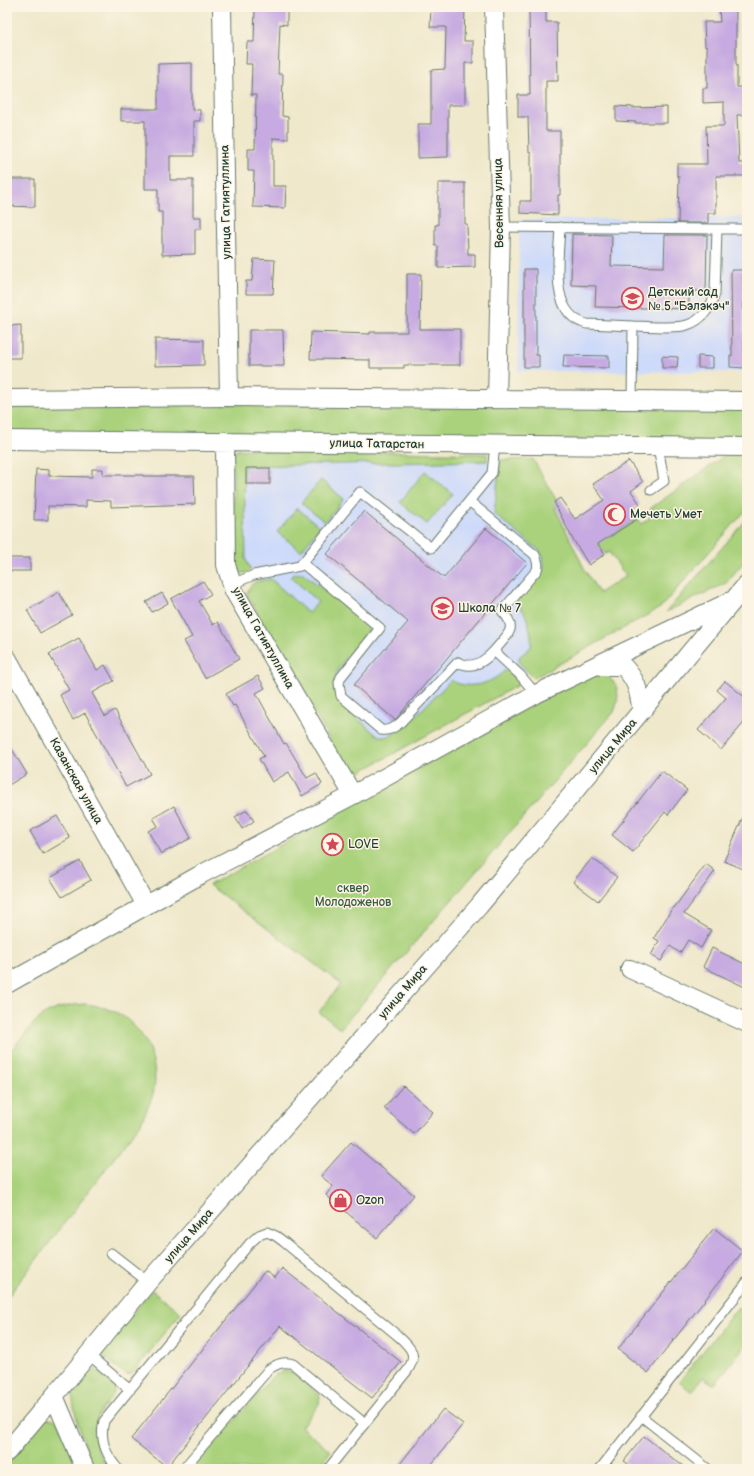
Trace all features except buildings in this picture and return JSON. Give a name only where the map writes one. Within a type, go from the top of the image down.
[{"type":"street","name":"улица Гатиятуллина","points":[[222,7],[229,397]]},
{"type":"street","name":"Весенняя улица","points":[[494,7],[501,227],[497,399]]},
{"type":"street","points":[[7,399],[229,397],[747,401]]},
{"type":"street","name":"улица Татарстан","points":[[7,440],[747,447]]},
{"type":"street","name":"улица Гатиятуллина","points":[[225,442],[226,565],[234,591],[354,795]]},
{"type":"street","name":"улица Мира","points":[[7,1452],[148,1282],[479,906],[747,584]]},
{"type":"street","points":[[7,984],[198,876],[354,795],[536,694],[736,599]]},
{"type":"street","name":"Казанская улица","points":[[7,658],[146,905]]},
{"type":"street","points":[[595,666],[623,666],[633,677],[639,691],[642,711]]},
{"type":"street","points":[[630,969],[747,1023]]},
{"type":"street","points":[[54,1396],[85,1469]]},
{"type":"lane","points":[[501,227],[747,229]]},
{"type":"lane","points":[[560,227],[558,281],[559,293],[564,306],[572,316],[580,322],[587,324],[633,326],[687,325],[705,313],[713,302],[715,294],[717,229]]},
{"type":"lane","points":[[632,401],[633,326]]},
{"type":"lane","points":[[232,584],[254,575],[300,566],[360,492],[431,548],[492,473],[495,445]]},
{"type":"lane","points":[[651,490],[664,481],[658,446]]},
{"type":"lane","points":[[302,563],[380,628],[341,677],[339,683],[341,696],[381,730],[385,731],[400,723],[458,662],[463,665],[473,666],[488,659],[509,632],[511,626],[509,619],[502,611],[538,566],[535,555],[469,501]]},
{"type":"lane","points":[[494,651],[520,675],[536,694]]},
{"type":"lane","points":[[118,1469],[107,1455],[104,1447],[102,1430],[104,1421],[250,1243],[259,1235],[267,1232],[284,1242],[397,1335],[412,1353],[413,1363],[328,1469]]},
{"type":"lane","points":[[111,1253],[148,1282]]},
{"type":"lane","points":[[600,1469],[747,1282]]},
{"type":"lane","points":[[88,1354],[130,1390]]},
{"type":"lane","points":[[183,1469],[269,1369],[280,1363],[286,1362],[293,1364],[364,1423]]},
{"type":"lane","points":[[641,1416],[708,1469]]},
{"type":"shaded area","name":"Детский сад № 5 \"Бэлэкэч\"","points":[[747,217],[747,372],[518,371],[519,220]]},
{"type":"shaded area","name":"Школа № 7","points":[[533,459],[559,505],[555,508],[585,570],[599,593],[527,671],[365,757],[246,560],[243,466]]},
{"type":"green space","points":[[7,403],[747,406],[747,442],[7,437]]},
{"type":"green space","points":[[255,449],[487,454],[487,461],[244,466],[246,560],[251,570],[246,573],[239,573],[233,566],[233,455],[237,450]]},
{"type":"green space","points":[[731,451],[747,451],[747,509],[660,608],[534,678],[520,664],[519,657],[531,647],[531,640],[526,615],[516,601],[544,569],[543,556],[541,552],[494,514],[500,460],[533,459],[559,505],[555,508],[585,570],[599,593],[626,576],[609,552],[605,554],[593,537],[603,526],[610,537],[637,519],[641,524],[649,519],[651,508]]},
{"type":"green space","points":[[425,471],[453,494],[427,524],[400,502]]},
{"type":"green space","points":[[321,480],[344,499],[325,522],[301,503]]},
{"type":"green space","points":[[297,508],[320,527],[301,551],[277,532]]},
{"type":"green space","points":[[747,519],[747,558],[726,583],[666,612]]},
{"type":"green space","points":[[303,573],[367,625],[368,633],[348,655],[337,672],[334,681],[334,690],[338,699],[345,707],[374,733],[387,737],[395,733],[420,711],[451,680],[465,685],[480,684],[494,679],[506,669],[518,685],[351,777],[247,594],[250,586],[256,582],[271,579],[308,613],[318,602],[291,577],[293,574]]},
{"type":"green space","name":"сквер Молодоженов","points":[[594,675],[608,678],[613,681],[616,686],[618,698],[614,712],[340,1029],[319,1012],[341,984],[209,885],[579,679]]},
{"type":"green space","points":[[85,1004],[108,1009],[122,1016],[132,1024],[140,1034],[147,1044],[152,1056],[155,1081],[153,1094],[141,1123],[7,1298],[7,1055],[34,1023],[45,1014],[59,1008]]},
{"type":"green space","points":[[152,1290],[181,1313],[131,1375],[125,1374],[104,1357],[102,1351]]},
{"type":"green space","points":[[738,1307],[747,1314],[747,1343],[714,1385],[703,1377],[692,1392],[679,1382]]},
{"type":"green space","points":[[91,1368],[104,1376],[115,1388],[111,1398],[97,1418],[95,1426],[98,1449],[105,1463],[110,1469],[95,1469],[79,1427],[73,1403],[75,1383],[83,1373]]},
{"type":"green space","points":[[285,1371],[293,1373],[320,1395],[319,1404],[301,1427],[331,1451],[317,1469],[192,1469],[275,1374]]},
{"type":"green space","points":[[45,1418],[54,1419],[59,1423],[78,1469],[11,1469],[9,1464],[12,1459]]},
{"type":"place","name":"Детский сад № 5 \"Бэлэкэч\"","points":[[633,299]]},
{"type":"place","name":"Мечеть Умет","points":[[615,514]]},
{"type":"place","name":"Школа № 7","points":[[442,608]]},
{"type":"place","name":"LOVE","points":[[332,844]]},
{"type":"place","name":"Ozon","points":[[340,1200]]}]
